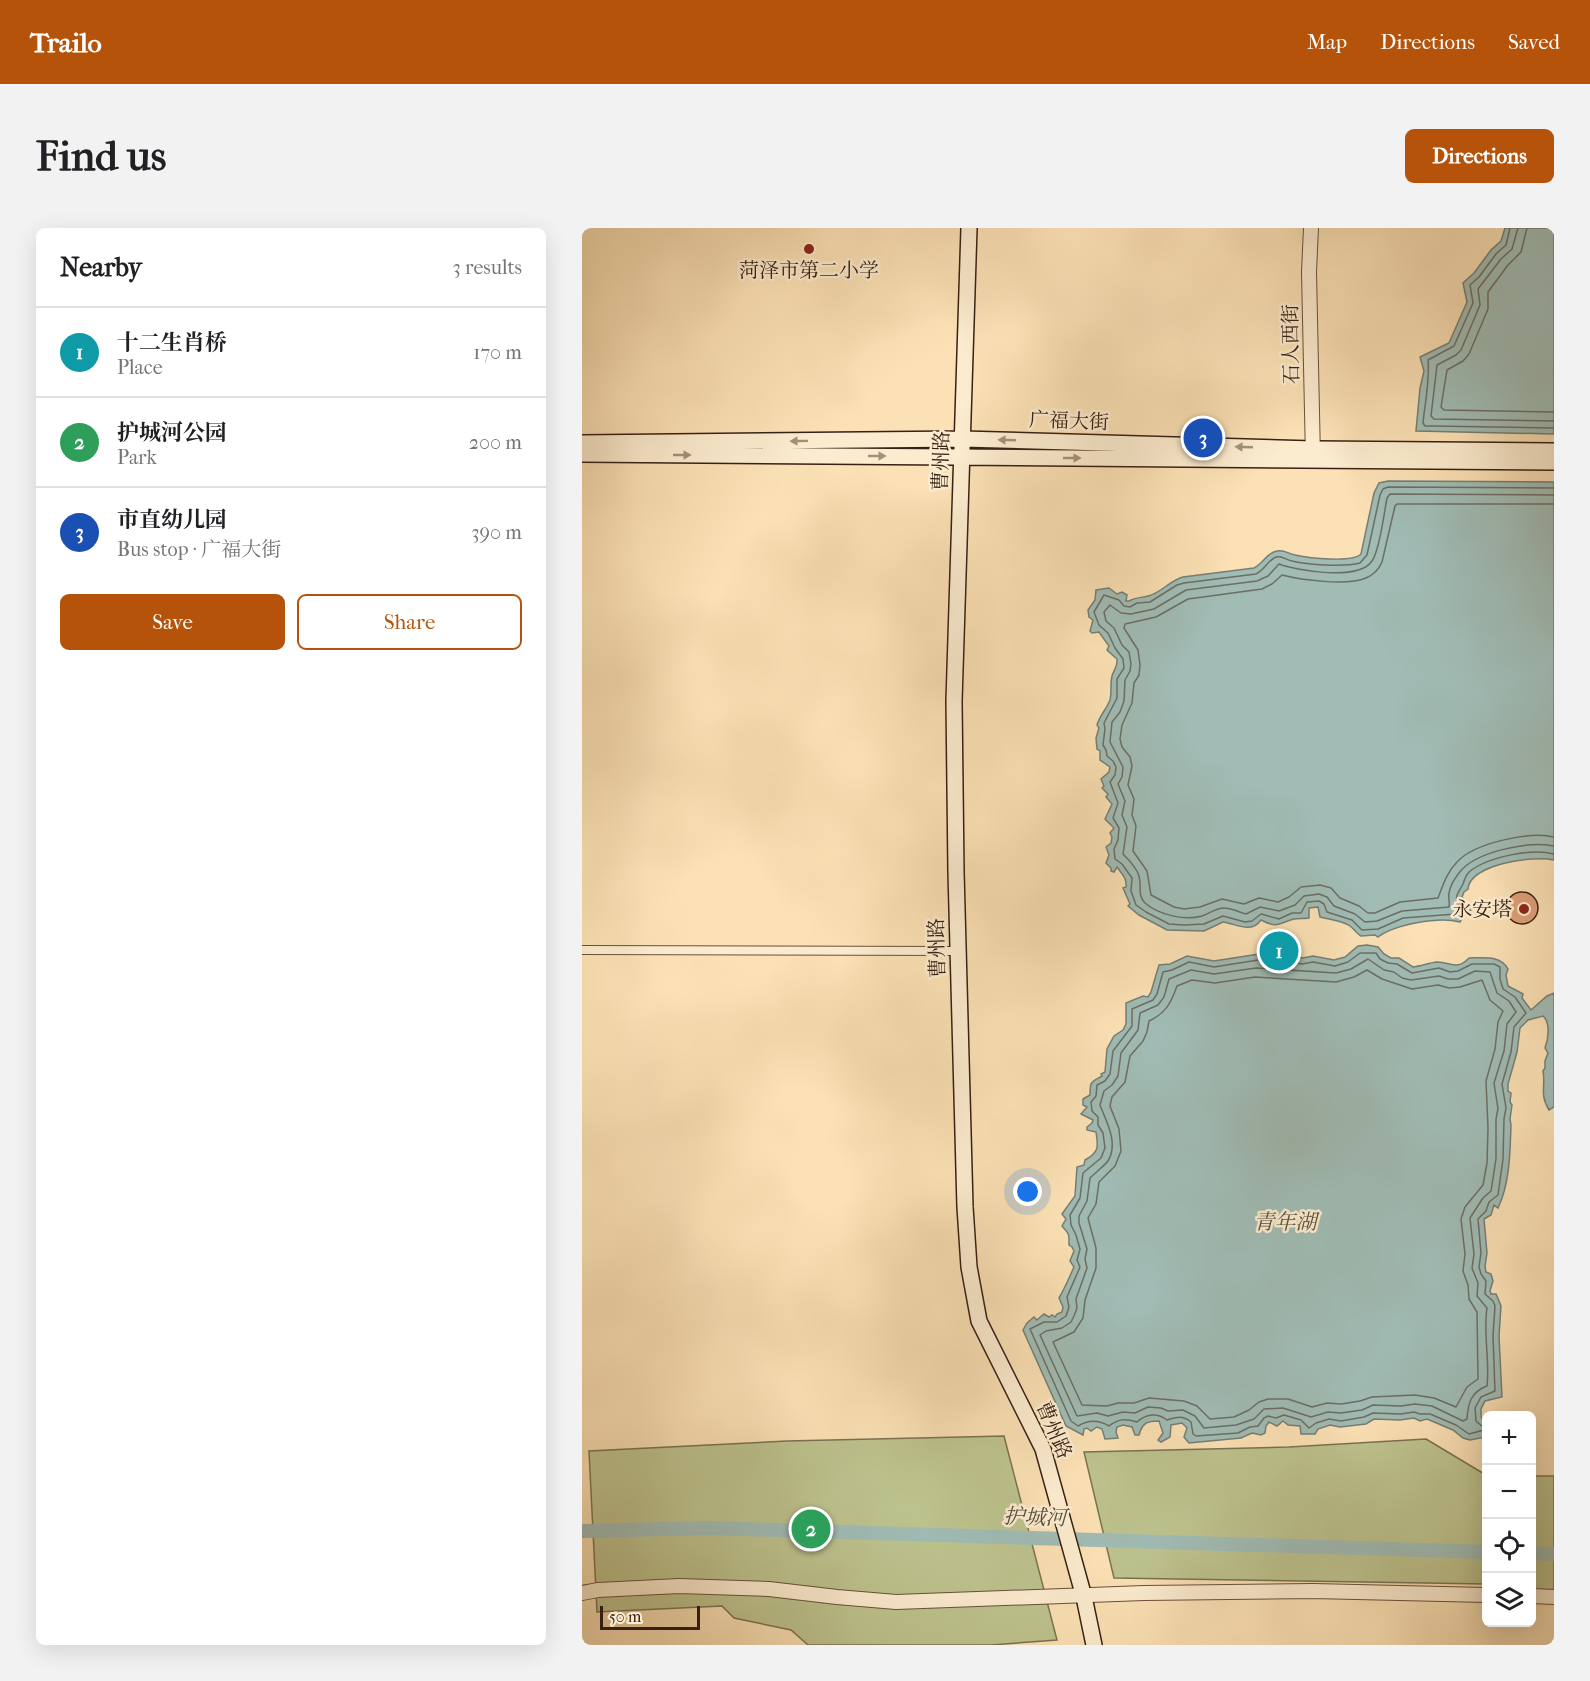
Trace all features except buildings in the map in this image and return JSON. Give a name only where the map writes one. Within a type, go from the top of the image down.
[{"type":"main road","name":"曹州路","points":[[969,228],[954,702],[964,1207],[969,1267],[979,1321],[1043,1449],[1082,1591],[1094,1645]]},
{"type":"main road","name":"广福大街","points":[[582,443],[963,439],[1554,462]]},
{"type":"main road","name":"广福大街","points":[[582,454],[962,457],[1554,451]]},
{"type":"street","name":"石人西街","points":[[1311,228],[1309,272],[1313,454]]},
{"type":"street","points":[[582,950],[959,951]]},
{"type":"street","points":[[582,1593],[598,1590],[679,1586],[769,1589],[896,1602],[1082,1591],[1144,1593],[1313,1591],[1482,1595]]},
{"type":"street","points":[[1536,1596],[1554,1597]]},
{"type":"green space","points":[[1004,1436],[1057,1640],[991,1645],[808,1645],[791,1630],[734,1618],[722,1606],[597,1612],[589,1451],[787,1441]]},
{"type":"green space","points":[[1426,1439],[1482,1473],[1482,1584],[1114,1578],[1084,1452],[1289,1447]]},
{"type":"green space","points":[[1536,1476],[1554,1476],[1554,1597],[1536,1593]]},
{"type":"water","points":[[1505,228],[1554,228],[1554,434],[1416,431],[1424,371],[1420,357],[1449,343],[1467,302],[1463,283],[1501,241]]},
{"type":"water","points":[[1388,481],[1554,482],[1554,860],[1519,860],[1479,873],[1471,880],[1462,897],[1467,904],[1475,907],[1463,916],[1460,922],[1440,920],[1405,925],[1378,937],[1375,935],[1361,936],[1347,924],[1320,917],[1318,907],[1309,908],[1309,918],[1294,919],[1278,924],[1261,920],[1253,926],[1244,927],[1223,922],[1204,931],[1167,930],[1139,915],[1128,906],[1130,904],[1123,888],[1126,887],[1124,876],[1117,867],[1114,872],[1111,871],[1106,863],[1109,855],[1106,847],[1111,843],[1110,833],[1114,828],[1105,819],[1112,804],[1106,797],[1108,794],[1102,788],[1104,786],[1101,779],[1109,772],[1110,767],[1100,760],[1096,738],[1099,728],[1098,721],[1110,700],[1111,679],[1117,659],[1107,650],[1109,646],[1099,632],[1090,631],[1093,620],[1089,617],[1088,610],[1095,600],[1096,590],[1109,588],[1117,594],[1122,592],[1127,595],[1126,601],[1129,601],[1153,594],[1183,577],[1254,568],[1270,554],[1279,551],[1320,558],[1356,557],[1361,554],[1374,493],[1379,483]]},
{"type":"water","name":"青年湖","points":[[1358,946],[1378,947],[1391,958],[1399,958],[1413,967],[1437,962],[1457,965],[1469,958],[1496,959],[1508,969],[1506,975],[1508,986],[1523,994],[1522,998],[1531,1010],[1554,993],[1554,1107],[1549,1110],[1543,1095],[1543,1071],[1548,1053],[1545,1048],[1548,1032],[1546,1019],[1543,1016],[1528,1020],[1520,1028],[1517,1052],[1508,1084],[1512,1105],[1507,1178],[1498,1208],[1494,1205],[1491,1215],[1484,1219],[1486,1272],[1491,1274],[1493,1281],[1491,1294],[1496,1294],[1501,1306],[1499,1336],[1502,1397],[1485,1401],[1481,1409],[1482,1438],[1470,1440],[1463,1438],[1453,1430],[1427,1419],[1420,1421],[1414,1418],[1374,1419],[1366,1424],[1340,1427],[1330,1425],[1318,1429],[1315,1434],[1301,1434],[1300,1426],[1288,1425],[1283,1421],[1277,1426],[1269,1422],[1265,1433],[1261,1435],[1252,1433],[1241,1438],[1189,1443],[1184,1437],[1187,1428],[1182,1423],[1171,1425],[1170,1437],[1161,1442],[1158,1440],[1163,1433],[1159,1421],[1146,1424],[1139,1435],[1135,1435],[1132,1427],[1123,1425],[1117,1427],[1118,1438],[1105,1439],[1102,1429],[1097,1427],[1091,1431],[1084,1429],[1083,1435],[1066,1426],[1023,1330],[1034,1317],[1037,1320],[1044,1314],[1055,1317],[1062,1312],[1063,1307],[1059,1298],[1074,1267],[1070,1261],[1074,1251],[1069,1245],[1068,1233],[1062,1226],[1066,1219],[1062,1214],[1075,1196],[1077,1167],[1084,1165],[1085,1160],[1096,1151],[1097,1145],[1096,1132],[1087,1130],[1093,1120],[1081,1114],[1087,1107],[1083,1105],[1083,1099],[1090,1095],[1092,1082],[1105,1072],[1107,1049],[1114,1036],[1123,1030],[1126,1024],[1126,1003],[1143,996],[1148,997],[1159,965],[1170,964],[1187,956],[1214,961],[1259,954],[1263,956],[1282,954],[1334,960],[1345,957]]},
{"type":"waterway","name":"护城河","points":[[582,1531],[710,1528],[1482,1552]]},
{"type":"waterway","name":"护城河","points":[[1536,1553],[1554,1554]]},
{"type":"place","name":"菏泽市第二小学","points":[[809,249]]},
{"type":"place","name":"市直幼儿园","points":[[1203,438]]},
{"type":"place","name":"永安塔","points":[[1524,909]]},
{"type":"place","name":"十二生肖桥","points":[[1279,951]]},
{"type":"place","name":"护城河公园","points":[[811,1529]]}]
